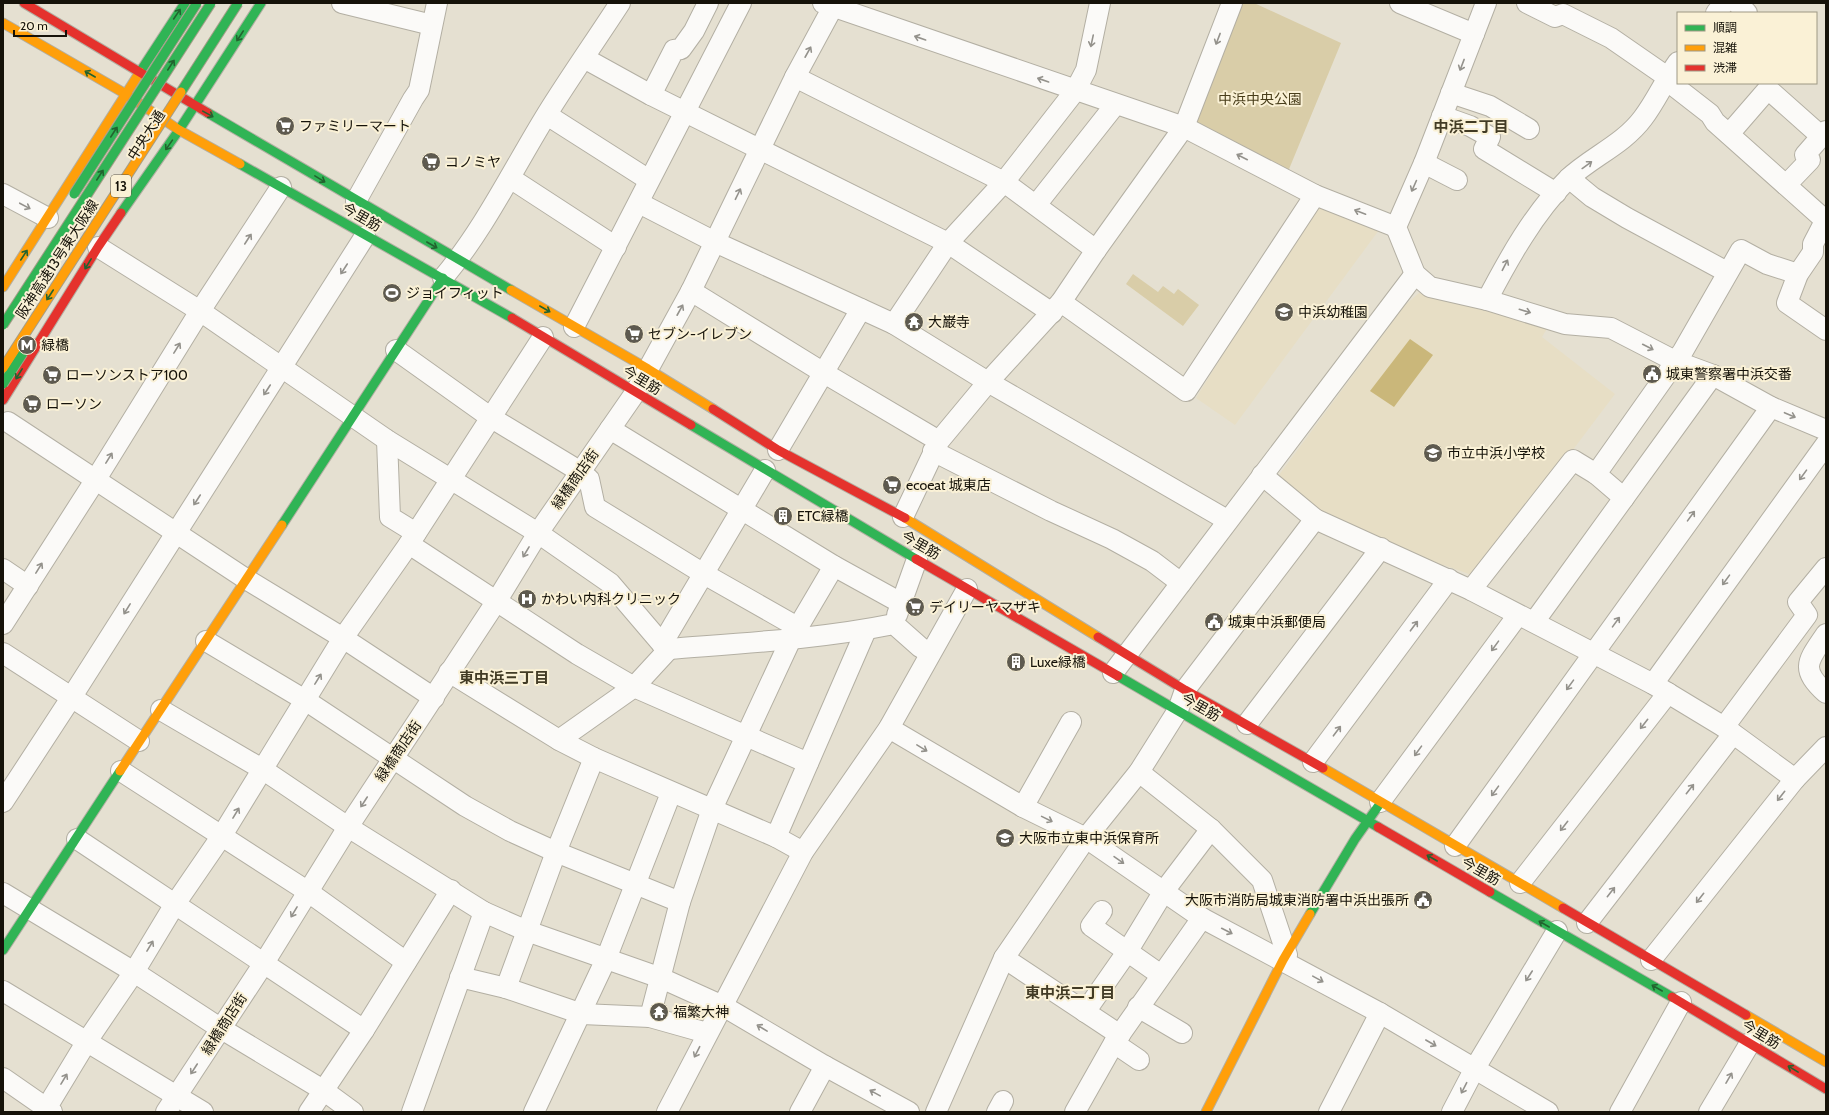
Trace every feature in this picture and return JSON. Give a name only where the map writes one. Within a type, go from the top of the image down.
[{"type":"main road","name":"今里筋","points":[[24,3],[139,70],[194,106],[648,369],[778,450],[903,517],[1185,690],[1313,762],[1826,1062]]},
{"type":"main road","points":[[3,287],[48,218],[124,93],[185,3]]},
{"type":"main road","name":"中央大通","points":[[69,203],[197,3]]},
{"type":"main road","name":"阪神高速13号東大阪線","points":[[3,325],[211,3]]},
{"type":"main road","name":"阪神高速13号東大阪線","points":[[3,368],[238,3]]},
{"type":"main road","points":[[3,400],[98,247],[179,130],[261,3]]},
{"type":"main road","name":"中央大通","points":[[3,384],[96,236],[241,16]]},
{"type":"main road","name":"今里筋","points":[[3,23],[124,93],[179,130],[365,236],[443,278],[543,336],[635,393],[967,589],[1681,1002],[1826,1089]]},
{"type":"main road","points":[[3,950],[443,278]]},
{"type":"main road","points":[[1206,1112],[1285,957],[1354,839],[1380,802]]},
{"type":"street","points":[[342,3],[432,25]]},
{"type":"street","points":[[356,201],[412,99],[419,90],[437,3]]},
{"type":"street","points":[[443,278],[458,260],[510,178],[546,115],[620,3]]},
{"type":"street","points":[[651,95],[674,50],[681,48],[694,31],[708,3]]},
{"type":"street","points":[[574,327],[639,204],[649,180],[741,3]]},
{"type":"street","points":[[894,324],[948,244],[1004,182],[1075,91],[1086,70],[1100,3]]},
{"type":"street","points":[[903,517],[936,446],[988,382],[1056,308],[1184,127],[1232,3]]},
{"type":"street","points":[[1400,3],[1474,34]]},
{"type":"street","points":[[1486,3],[1424,163],[1396,227],[1415,274],[1430,287],[1487,300],[1565,324],[1611,328],[1675,360],[1713,375],[1771,407],[1826,430]]},
{"type":"street","points":[[1527,3],[1555,17],[1566,9],[1663,74],[1665,79],[1710,114],[1715,122],[1728,134],[1825,220],[1813,244],[1819,254],[1798,274],[1787,303],[1826,330]]},
{"type":"street","points":[[1717,12],[1724,3]]},
{"type":"street","points":[[1737,3],[1747,12]]},
{"type":"street","points":[[830,4],[1115,105],[1184,127],[1315,195],[1396,227]]},
{"type":"street","name":"緑橋商店街","points":[[166,1112],[264,963],[307,891],[392,758],[434,698],[449,672],[496,602],[538,533],[635,393],[691,291],[830,4]]},
{"type":"street","points":[[584,58],[651,95],[948,244],[1056,308],[1186,391],[1315,195]]},
{"type":"street","points":[[1487,300],[1513,250],[1556,193],[1569,178],[1622,139],[1643,118],[1665,79],[1677,63]]},
{"type":"street","points":[[795,77],[1004,182],[1096,250]]},
{"type":"street","points":[[1728,134],[1768,89],[1778,88],[1824,134],[1805,155],[1810,160],[1786,185]]},
{"type":"street","points":[[1451,93],[1490,106],[1529,129]]},
{"type":"street","points":[[1036,205],[1115,105]]},
{"type":"street","points":[[546,115],[649,180]]},
{"type":"street","points":[[1442,116],[1470,126],[1490,137],[1484,148],[1556,193]]},
{"type":"street","points":[[1424,163],[1457,180]]},
{"type":"street","points":[[510,178],[616,247]]},
{"type":"street","points":[[1569,178],[1592,197],[1627,218],[1727,272]]},
{"type":"street","points":[[3,624],[96,479],[200,311],[281,187]]},
{"type":"street","points":[[3,194],[48,218]]},
{"type":"street","points":[[639,204],[715,242],[833,294],[894,324],[988,382],[1227,520]]},
{"type":"street","points":[[3,802],[71,698],[365,236]]},
{"type":"street","points":[[98,247],[200,311],[282,366],[387,440],[538,533],[610,583],[665,646]]},
{"type":"street","points":[[1596,474],[1675,360],[1683,351],[1741,250],[1767,264],[1798,274]]},
{"type":"street","points":[[1113,673],[1128,656],[1227,520],[1415,274]]},
{"type":"street","points":[[691,291],[824,373],[936,446],[1051,511],[1112,538],[1152,561],[1181,583]]},
{"type":"street","points":[[778,450],[861,309]]},
{"type":"street","points":[[3,1078],[48,1111],[87,1041],[134,972],[175,904],[221,837],[343,638],[412,538],[543,336]]},
{"type":"street","points":[[396,350],[490,417],[589,479],[595,506],[704,574],[795,634]]},
{"type":"street","points":[[1380,802],[1624,498],[1713,375]]},
{"type":"street","points":[[1455,846],[1771,407]]},
{"type":"street","points":[[8,422],[246,579],[343,638],[434,698]]},
{"type":"street","points":[[610,429],[834,566],[901,603]]},
{"type":"street","points":[[387,440],[390,517],[412,538],[496,602],[577,654],[634,687],[808,763]]},
{"type":"street","points":[[1520,883],[1660,689],[1826,444]]},
{"type":"street","points":[[1471,590],[1573,460],[1596,474],[1624,498]]},
{"type":"street","points":[[558,740],[634,687],[665,646],[741,508],[765,470]]},
{"type":"street","points":[[1262,475],[1315,519],[1449,579],[1660,689],[1728,731],[1795,779]]},
{"type":"street","points":[[936,1112],[1004,958],[1086,838],[1139,772],[1178,710],[1185,690],[1315,519]]},
{"type":"street","points":[[1247,724],[1381,548]]},
{"type":"street","points":[[894,624],[917,559]]},
{"type":"street","points":[[650,1017],[662,978],[680,902],[712,809],[795,634],[834,566]]},
{"type":"street","points":[[1826,568],[1798,602],[1807,615],[1826,627]]},
{"type":"street","points":[[3,569],[28,586]]},
{"type":"street","points":[[1313,762],[1449,579]]},
{"type":"street","points":[[667,1112],[803,852],[889,728],[967,589]]},
{"type":"street","points":[[1587,923],[1728,731],[1807,615]]},
{"type":"street","points":[[665,646],[795,634],[866,630],[894,624]]},
{"type":"street","points":[[894,624],[920,647],[930,653]]},
{"type":"street","points":[[776,838],[866,630]]},
{"type":"street","points":[[1826,634],[1812,655],[1808,666],[1812,680],[1826,693]]},
{"type":"street","points":[[206,641],[305,700],[465,806],[497,824],[556,852],[680,902]]},
{"type":"street","points":[[3,653],[139,742]]},
{"type":"street","points":[[449,672],[558,740],[671,793],[712,809],[776,838],[803,852]]},
{"type":"street","points":[[161,710],[262,769],[348,827],[484,912],[527,931],[662,978],[723,1006],[825,1066],[909,1112]]},
{"type":"street","points":[[1023,807],[1071,722]]},
{"type":"street","points":[[889,728],[1023,807],[1086,838],[1202,918],[1285,957],[1548,1112]]},
{"type":"street","points":[[1652,960],[1795,779],[1826,747]]},
{"type":"street","points":[[506,988],[556,852],[594,758]]},
{"type":"street","points":[[121,771],[221,837],[307,891],[406,962]]},
{"type":"street","points":[[1139,772],[1211,829],[1262,880],[1285,957]]},
{"type":"street","points":[[534,1112],[582,1014],[606,959],[671,793]]},
{"type":"street","points":[[1085,1012],[1127,952],[1164,891],[1211,829]]},
{"type":"street","points":[[77,839],[364,1030]]},
{"type":"street","points":[[309,1112],[364,1030],[451,890]]},
{"type":"street","points":[[3,893],[134,972],[220,1028],[323,1090],[353,1112]]},
{"type":"street","points":[[1102,911],[1091,926],[1161,975]]},
{"type":"street","points":[[412,1112],[484,912]]},
{"type":"street","points":[[1075,1112],[1117,1039],[1138,1007],[1202,918]]},
{"type":"street","points":[[1452,1112],[1474,1068],[1557,931]]},
{"type":"street","points":[[1004,958],[1085,1012],[1139,1060]]},
{"type":"street","points":[[460,977],[506,988],[582,1014],[650,1017],[707,1033]]},
{"type":"street","points":[[3,991],[203,1112]]},
{"type":"street","points":[[1620,1112],[1681,1002]]},
{"type":"street","points":[[1138,1007],[1182,1033]]},
{"type":"street","points":[[1329,1112],[1380,1013]]},
{"type":"street","points":[[1709,1112],[1750,1043]]},
{"type":"street","points":[[800,1112],[825,1066]]},
{"type":"shaded area","name":"中浜幼稚園","points":[[1317,202],[1382,226],[1235,425],[1196,398]]},
{"type":"shaded area","name":"市立中浜小学校","points":[[1419,293],[1548,327],[1542,337],[1615,394],[1477,577],[1444,565],[1442,569],[1324,516],[1283,486],[1279,475],[1405,305]]},
{"type":"shaded area","points":[[1410,339],[1433,355],[1394,407],[1370,391]]},
{"type":"green space","name":"中浜中央公園","points":[[1242,3],[1254,3],[1341,43],[1287,174],[1191,123]]},
{"type":"green space","points":[[1133,274],[1158,292],[1163,286],[1174,294],[1178,289],[1199,305],[1183,326],[1126,284]]},
{"type":"traffic: fast","points":[[140,72],[185,3]]},
{"type":"traffic: fast","points":[[74,194],[197,3]]},
{"type":"traffic: fast","points":[[3,325],[211,3]]},
{"type":"traffic: fast","points":[[181,92],[238,3]]},
{"type":"traffic: fast","points":[[121,213],[179,130],[261,3]]},
{"type":"traffic: fast","points":[[208,113],[511,290]]},
{"type":"traffic: fast","points":[[240,164],[512,318]]},
{"type":"traffic: fast","points":[[282,525],[443,278]]},
{"type":"traffic: fast","points":[[3,384],[23,353]]},
{"type":"traffic: fast","points":[[691,425],[916,559]]},
{"type":"traffic: fast","points":[[1118,676],[1378,827]]},
{"type":"traffic: fast","points":[[3,950],[120,771]]},
{"type":"traffic: fast","points":[[1310,914],[1355,839],[1379,805]]},
{"type":"traffic: fast","points":[[1490,892],[1672,997]]},
{"type":"traffic: slow","points":[[3,23],[124,93],[179,130],[240,164]]},
{"type":"traffic: slow","points":[[3,287],[140,72]]},
{"type":"traffic: slow","points":[[3,368],[181,92]]},
{"type":"traffic: slow","points":[[511,290],[648,369],[713,409]]},
{"type":"traffic: slow","points":[[905,518],[1098,637]]},
{"type":"traffic: slow","points":[[120,771],[282,525]]},
{"type":"traffic: slow","points":[[1323,768],[1563,908]]},
{"type":"traffic: slow","points":[[1206,1112],[1283,960],[1310,914]]},
{"type":"traffic: slow","points":[[1746,1015],[1826,1062]]},
{"type":"traffic: jam","points":[[24,3],[208,113]]},
{"type":"traffic: jam","points":[[3,400],[98,247],[121,213]]},
{"type":"traffic: jam","points":[[512,318],[691,425]]},
{"type":"traffic: jam","points":[[713,409],[778,450],[905,518]]},
{"type":"traffic: jam","points":[[916,559],[1118,676]]},
{"type":"traffic: jam","points":[[1098,637],[1185,690],[1323,768]]},
{"type":"traffic: jam","points":[[1378,827],[1490,892]]},
{"type":"traffic: jam","points":[[1563,908],[1746,1015]]},
{"type":"traffic: jam","points":[[1672,997],[1826,1089]]},
{"type":"place","name":"ファミリーマート","points":[[285,126]]},
{"type":"place","name":"コノミヤ","points":[[431,162]]},
{"type":"place","name":"ジョイフィット","points":[[392,293]]},
{"type":"place","name":"中浜幼稚園","points":[[1284,312]]},
{"type":"place","name":"大巌寺","points":[[914,322]]},
{"type":"place","name":"セブン-イレブン","points":[[634,334]]},
{"type":"place","name":"緑橋","points":[[27,345]]},
{"type":"place","name":"城東警察署中浜交番","points":[[1652,374]]},
{"type":"place","name":"ローソンストア100","points":[[52,375]]},
{"type":"place","name":"ローソン","points":[[32,404]]},
{"type":"place","name":"市立中浜小学校","points":[[1433,453]]},
{"type":"place","name":"ecoeat 城東店","points":[[892,485]]},
{"type":"place","name":"ETC緑橋","points":[[783,516]]},
{"type":"place","name":"かわい内科クリニック","points":[[527,599]]},
{"type":"place","name":"デイリーヤマザキ","points":[[915,607]]},
{"type":"place","name":"城東中浜郵便局","points":[[1214,622]]},
{"type":"place","name":"Luxe緑橋","points":[[1016,662]]},
{"type":"place","name":"大阪市立東中浜保育所","points":[[1005,838]]},
{"type":"place","name":"大阪市消防局城東消防署中浜出張所","points":[[1423,900]]},
{"type":"place","name":"福繁大神","points":[[659,1012]]},
{"type":"district","name":"中浜二丁目","points":[[1471,127]]},
{"type":"district","name":"東中浜三丁目","points":[[504,678]]},
{"type":"district","name":"東中浜二丁目","points":[[1070,993]]}]
